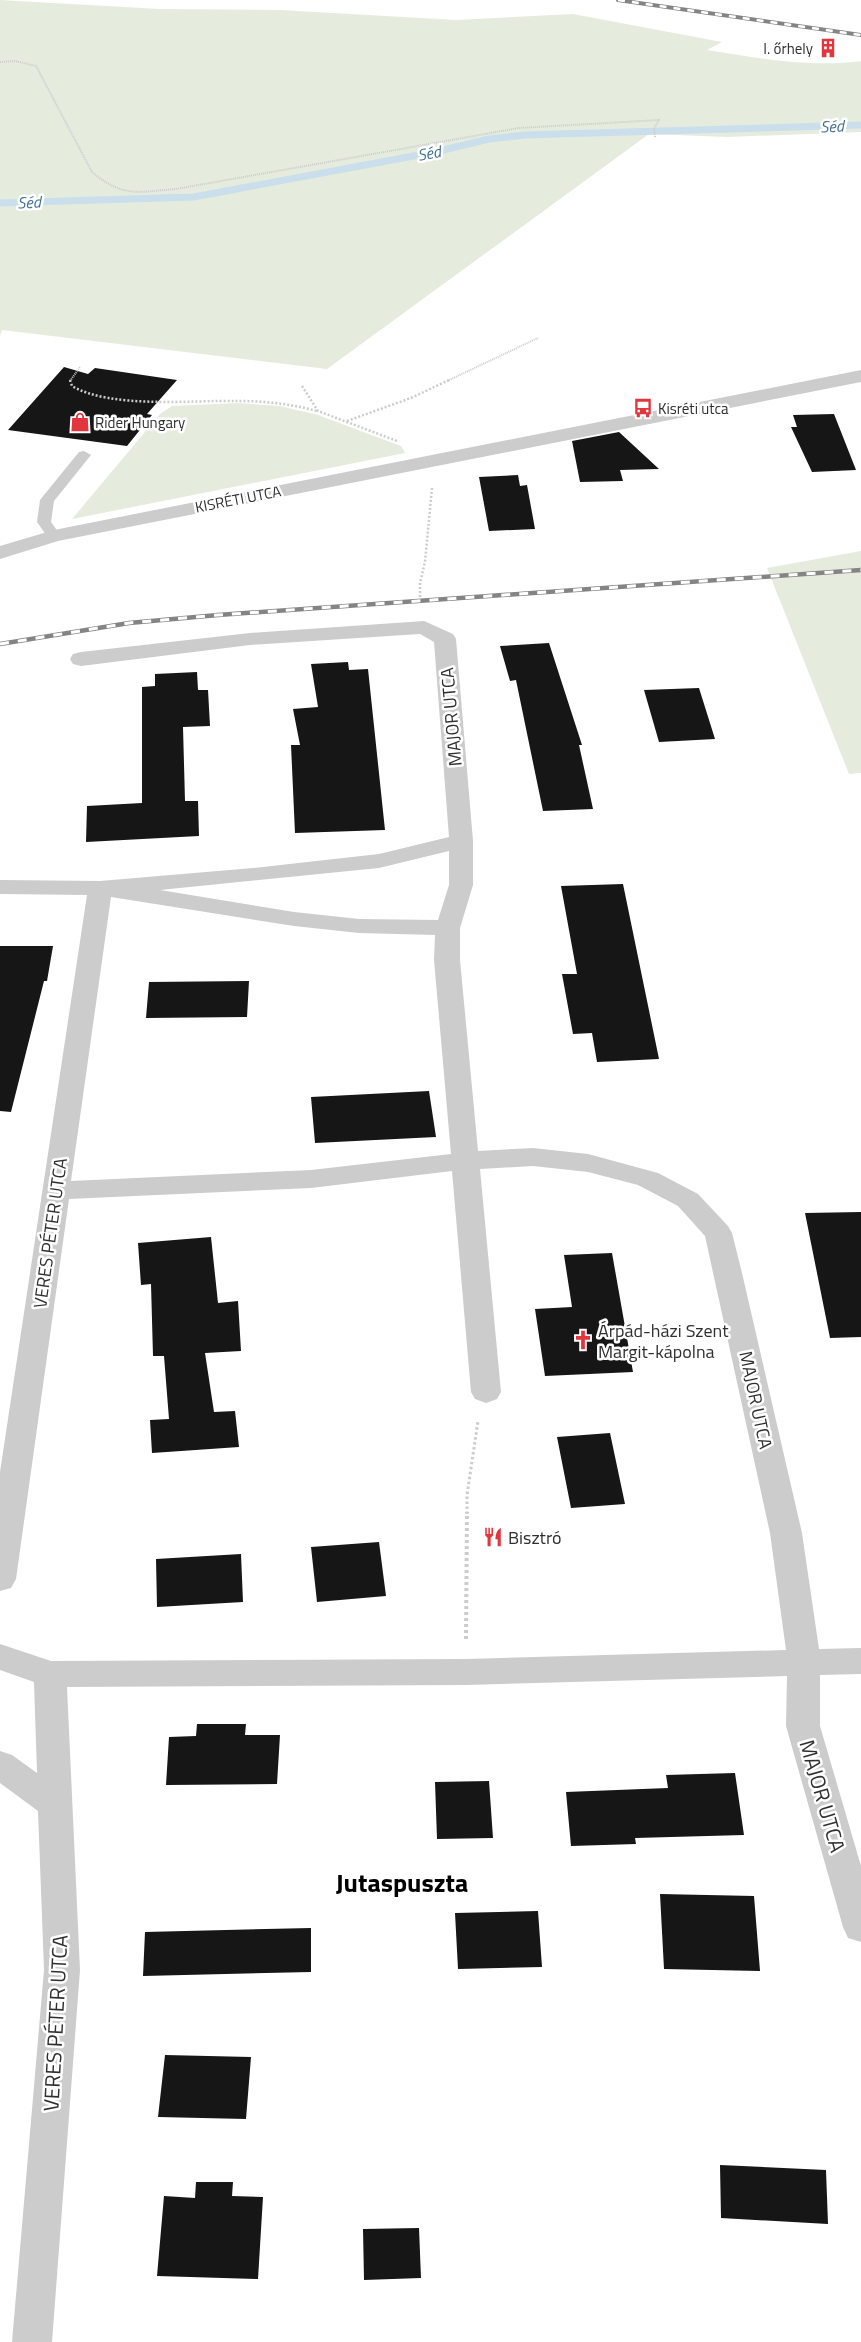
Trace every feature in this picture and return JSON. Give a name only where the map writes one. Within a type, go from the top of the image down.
[{"type":"street","name":"KISRÉTI UTCA","points":[[0,553],[54,536],[861,376]]},
{"type":"street","points":[[81,659],[250,639],[424,627]]},
{"type":"street","name":"MAJOR UTCA","points":[[424,627],[445,639],[461,841],[460,885],[448,928],[447,960],[486,1392]]},
{"type":"street","points":[[0,887],[100,888],[253,875],[379,860],[461,841]]},
{"type":"street","points":[[100,888],[294,919],[359,926],[448,928]]},
{"type":"street","name":"VERES PÉTER UTCA","points":[[0,1579],[100,888]]},
{"type":"street","name":"MAJOR UTCA","points":[[465,1161],[533,1157],[588,1163],[648,1179],[688,1200],[718,1233],[786,1533],[804,1663],[803,1726],[861,1927]]},
{"type":"street","points":[[56,1190],[311,1179],[465,1161]]},
{"type":"street","points":[[0,1657],[50,1674],[466,1672],[861,1660]]},
{"type":"street","name":"VERES PÉTER UTCA","points":[[32,2342],[62,1970],[50,1674]]},
{"type":"street","points":[[0,1764],[55,1804]]},
{"type":"lane","points":[[54,536],[44,522],[47,500],[84,455]]},
{"type":"path","points":[[0,62],[15,61],[36,66],[76,145],[92,172],[106,184],[128,194],[186,187],[519,128],[659,120],[654,128],[656,137]]},
{"type":"path","points":[[346,421],[411,398],[538,338]]},
{"type":"path","points":[[80,367],[71,376],[70,382],[72,387],[92,394],[151,401],[231,400],[278,403],[318,411]]},
{"type":"path","points":[[424,627],[420,583],[425,562]]},
{"type":"path","points":[[466,1672],[467,1495],[475,1432],[486,1392]]},
{"type":"shaded area","points":[[0,0],[160,9],[280,10],[456,20],[573,14],[722,42],[707,50],[803,63],[861,61],[861,132],[727,137],[649,134],[327,369],[2,330],[0,336]]},
{"type":"shaded area","points":[[238,403],[280,406],[318,415],[401,446],[405,453],[72,519],[160,414],[172,406]]},
{"type":"shaded area","points":[[861,551],[861,773],[849,774],[767,568]]},
{"type":"building","points":[[64,367],[88,374],[95,368],[177,380],[147,414],[152,415],[127,446],[8,430]]},
{"type":"building","points":[[834,414],[856,470],[812,472],[791,427],[797,427],[793,415]]},
{"type":"building","points":[[619,432],[659,469],[620,470],[623,481],[580,482],[572,441]]},
{"type":"building","points":[[518,475],[520,486],[527,485],[535,529],[489,531],[479,477]]},
{"type":"building","points":[[549,643],[582,745],[579,745],[593,809],[543,811],[516,680],[510,681],[500,646]]},
{"type":"building","points":[[348,662],[349,670],[368,669],[385,830],[295,833],[291,745],[300,745],[293,709],[318,707],[311,664]]},
{"type":"building","points":[[197,672],[198,690],[208,690],[210,726],[183,727],[185,801],[198,801],[199,836],[86,842],[87,806],[142,803],[142,687],[155,686],[155,674]]},
{"type":"building","points":[[699,688],[715,739],[659,742],[644,690]]},
{"type":"building","points":[[623,884],[659,1059],[597,1062],[592,1033],[573,1034],[562,974],[577,974],[561,886]]},
{"type":"building","points":[[0,946],[53,946],[47,981],[44,981],[11,1112],[0,1111]]},
{"type":"building","points":[[249,981],[247,1017],[146,1018],[149,982]]},
{"type":"building","points":[[429,1091],[436,1137],[315,1143],[311,1097]]},
{"type":"building","points":[[861,1212],[861,1337],[830,1338],[805,1213]]},
{"type":"building","points":[[211,1237],[218,1303],[238,1301],[241,1351],[205,1353],[214,1412],[235,1411],[239,1447],[152,1453],[150,1420],[169,1419],[164,1356],[153,1356],[151,1284],[141,1285],[138,1243]]},
{"type":"building","name":"Árpád-házi Szent Margit-kápolna","points":[[612,1253],[633,1372],[545,1376],[535,1309],[572,1307],[564,1255]]},
{"type":"building","points":[[610,1433],[625,1504],[571,1508],[557,1437]]},
{"type":"building","points":[[379,1542],[386,1596],[317,1602],[311,1547]]},
{"type":"building","points":[[241,1554],[243,1602],[157,1607],[156,1559]]},
{"type":"building","points":[[197,1724],[246,1724],[245,1735],[280,1735],[277,1784],[166,1785],[169,1737],[196,1736]]},
{"type":"building","points":[[735,1773],[744,1835],[635,1838],[636,1844],[571,1846],[566,1792],[668,1788],[666,1775]]},
{"type":"building","points":[[489,1781],[493,1838],[437,1839],[435,1782]]},
{"type":"building","points":[[660,1894],[754,1896],[760,1971],[664,1969]]},
{"type":"building","points":[[538,1911],[542,1967],[458,1969],[455,1913]]},
{"type":"building","points":[[311,1928],[311,1972],[143,1976],[145,1932]]},
{"type":"building","points":[[165,2055],[251,2057],[246,2119],[158,2117]]},
{"type":"building","points":[[720,2165],[826,2170],[828,2224],[721,2218]]},
{"type":"building","points":[[196,2182],[233,2182],[232,2196],[263,2197],[258,2279],[157,2276],[164,2196],[195,2198]]},
{"type":"building","points":[[419,2228],[421,2278],[364,2280],[363,2229]]},
{"type":"waterway","name":"Séd","points":[[0,203],[194,197],[435,152],[489,139],[525,135],[861,125]]},
{"type":"railway","points":[[618,0],[861,35]]},
{"type":"railway","points":[[0,644],[129,623],[218,615],[861,570]]},
{"type":"place","name":"I. őrhely","points":[[828,48]]},
{"type":"place","name":"Kisréti utca","points":[[643,408]]},
{"type":"place","name":"Rider Hungary","points":[[80,422]]},
{"type":"place","name":"Árpád-házi Szent Margit-kápolna","points":[[583,1340]]},
{"type":"place","name":"Bisztró","points":[[493,1537]]},
{"type":"district","name":"Jutaspuszta","points":[[402,1882]]}]
